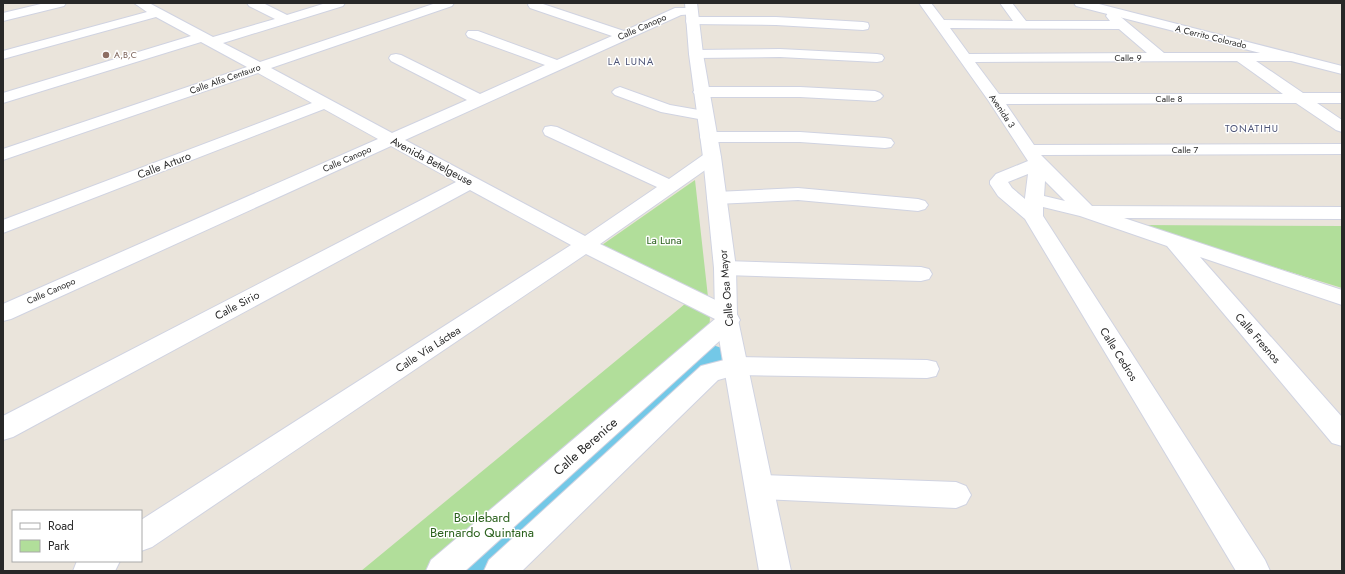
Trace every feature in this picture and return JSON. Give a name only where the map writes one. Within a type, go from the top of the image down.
[{"type":"street","points":[[3,17],[60,3]]},
{"type":"street","name":"Avenida Betelgeuse","points":[[140,3],[586,245],[727,318]]},
{"type":"street","points":[[253,3],[286,20]]},
{"type":"street","points":[[3,98],[208,40],[286,20],[339,3]]},
{"type":"street","name":"Calle Alfa Centauro","points":[[3,155],[448,3]]},
{"type":"street","name":"Avenida 3","points":[[925,3],[942,24],[995,99],[1033,157],[1087,212]]},
{"type":"street","points":[[1006,3],[1022,24]]},
{"type":"street","name":"A Cerrito Colorado","points":[[1080,3],[1342,70]]},
{"type":"street","points":[[534,5],[623,35]]},
{"type":"street","points":[[660,5],[688,11],[776,21],[863,26]]},
{"type":"street","points":[[1104,10],[1161,58]]},
{"type":"street","name":"Calle Canopo","points":[[3,313],[623,35],[688,11]]},
{"type":"street","name":"Calle Osa Mayor","points":[[688,11],[710,147],[725,268],[727,318],[760,487],[772,568]]},
{"type":"street","points":[[3,54],[157,13]]},
{"type":"street","points":[[942,24],[1122,25]]},
{"type":"street","points":[[473,34],[557,65]]},
{"type":"street","points":[[696,54],[780,53],[877,58]]},
{"type":"street","points":[[1240,57],[1342,127]]},
{"type":"street","name":"Calle 9","points":[[965,58],[1290,57]]},
{"type":"street","points":[[396,58],[479,100]]},
{"type":"street","points":[[620,92],[667,109],[704,115]]},
{"type":"street","points":[[701,92],[800,92],[875,96]]},
{"type":"street","name":"Calle 8","points":[[995,99],[1342,98]]},
{"type":"street","name":"Calle Arturo","points":[[3,227],[325,103]]},
{"type":"street","points":[[551,131],[670,186]]},
{"type":"street","points":[[710,147],[800,137],[885,143]]},
{"type":"street","name":"Calle Vía Láctea","points":[[142,536],[586,245],[670,186],[710,147]]},
{"type":"street","name":"Calle 7","points":[[1033,157],[1342,149]]},
{"type":"street","points":[[1033,157],[1033,207],[1087,212],[1342,213]]},
{"type":"street","name":"Calle Cedros","points":[[1033,157],[999,181],[999,184],[1005,192],[1033,207],[1254,571]]},
{"type":"street","name":"Calle Sirio","points":[[3,429],[471,182]]},
{"type":"street","points":[[716,198],[798,194],[918,205]]},
{"type":"street","points":[[1087,212],[1342,298]]},
{"type":"street","name":"Calle Fresnos","points":[[1174,241],[1342,435]]},
{"type":"street","points":[[725,268],[921,274]]},
{"type":"street","name":"Calle Berenice","points":[[442,571],[727,318]]},
{"type":"street","points":[[500,571],[710,373],[736,366],[927,369]]},
{"type":"street","points":[[760,487],[956,495]]},
{"type":"street","points":[[89,571],[102,562]]},
{"type":"green space","name":"Boulebard Bernardo Quintana","points":[[695,180],[710,315],[708,364],[494,571],[361,571],[697,294],[602,245]]},
{"type":"green space","points":[[1138,225],[1342,226],[1342,288]]},
{"type":"waterway","name":"La Luna","points":[[477,571],[706,359]]},
{"type":"place","name":"A,B,C","points":[[106,55]]},
{"type":"district","name":"LA LUNA","points":[[631,61]]},
{"type":"district","name":"TONATIHU","points":[[1252,128]]}]
